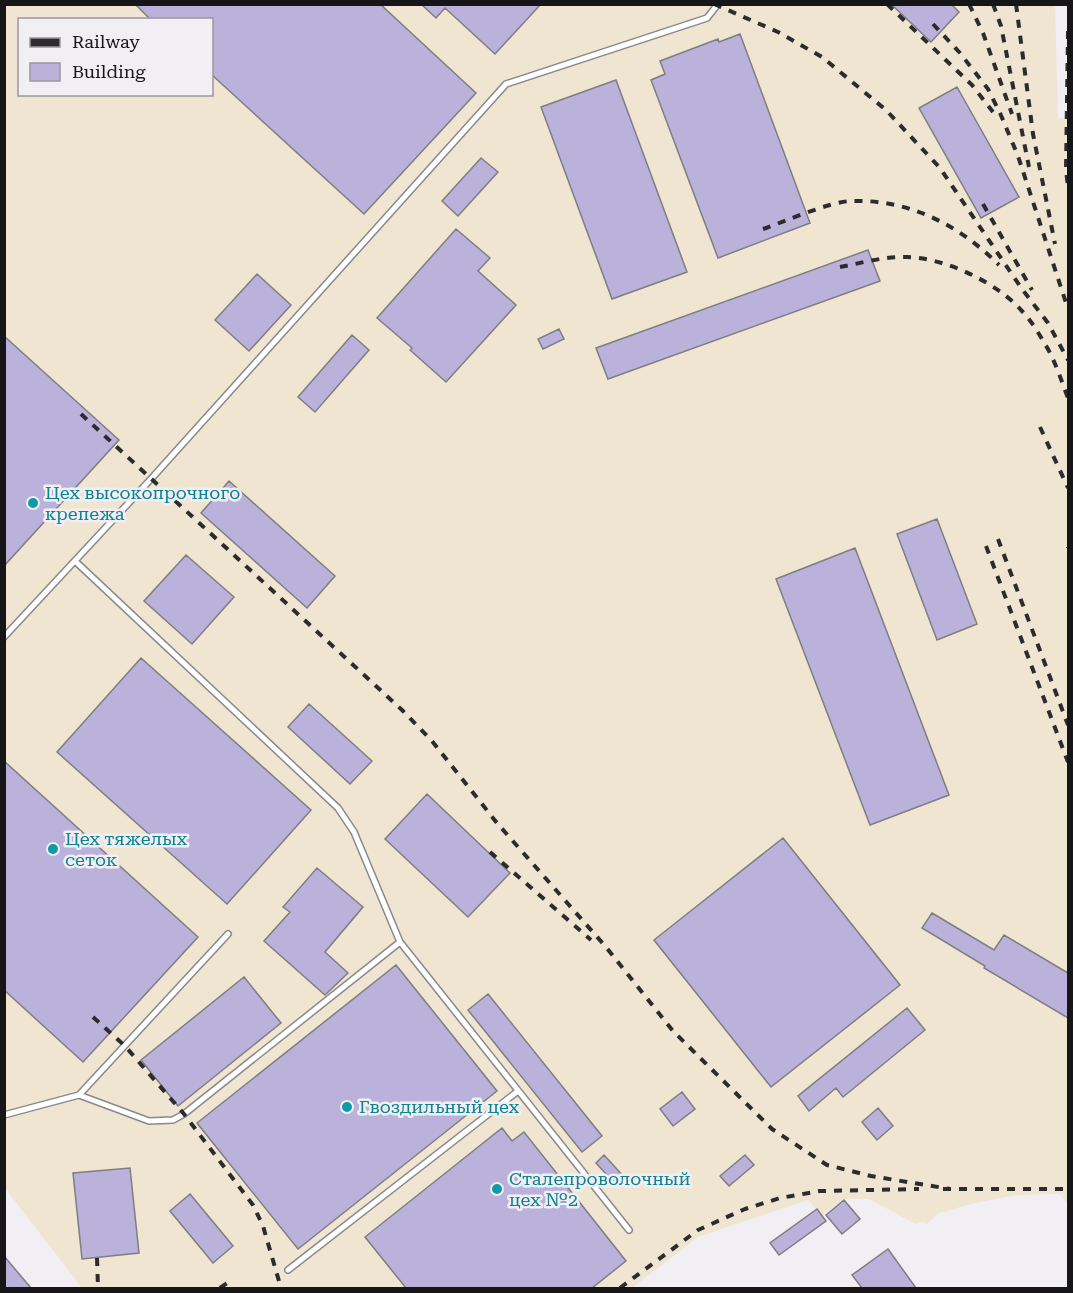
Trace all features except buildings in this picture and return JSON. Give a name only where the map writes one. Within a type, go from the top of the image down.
[{"type":"lane","points":[[4,637],[506,84],[707,18],[718,4]]},
{"type":"lane","points":[[75,561],[338,808],[354,832],[400,942],[629,1230]]},
{"type":"lane","points":[[4,1115],[79,1095],[228,934]]},
{"type":"lane","points":[[79,1095],[149,1121],[173,1120],[184,1114],[400,942]]},
{"type":"lane","points":[[288,1270],[518,1091]]},
{"type":"shaded area","points":[[5,5],[1055,5],[1058,118],[1068,118],[1068,1204],[1059,1194],[1017,1195],[939,1213],[927,1224],[922,1221],[916,1224],[869,1199],[844,1199],[822,1215],[808,1200],[698,1237],[632,1288],[82,1288],[5,1188]]},
{"type":"railway","points":[[714,4],[778,32],[822,57],[886,110],[940,168],[1022,289],[1048,323],[1068,360]]},
{"type":"railway","points":[[887,4],[972,85],[993,112]]},
{"type":"railway","points":[[969,4],[983,33],[1012,114]]},
{"type":"railway","points":[[993,4],[1001,26],[1029,167]]},
{"type":"railway","points":[[1016,4],[1033,134],[1055,244]]},
{"type":"railway","points":[[933,24],[960,53],[988,89],[1000,113],[1018,156],[1068,309]]},
{"type":"railway","points":[[1068,31],[1066,170],[1068,187]]},
{"type":"railway","points":[[763,229],[842,202],[893,205],[932,217],[950,227],[984,251],[999,265]]},
{"type":"railway","points":[[983,204],[1032,290]]},
{"type":"railway","points":[[840,267],[890,258],[922,258],[953,267],[984,281],[1010,300],[1031,322],[1052,357],[1068,398]]},
{"type":"railway","points":[[81,414],[402,710],[432,741],[497,823],[606,947],[673,1031],[772,1129],[827,1165],[871,1176],[950,1189]]},
{"type":"railway","points":[[1040,427],[1068,488]]},
{"type":"railway","points":[[998,539],[1068,725]]},
{"type":"railway","points":[[986,546],[1068,762]]},
{"type":"railway","points":[[490,852],[591,940]]},
{"type":"railway","points":[[93,1017],[125,1046],[184,1114],[253,1205],[263,1226],[281,1288]]},
{"type":"railway","points":[[620,1288],[698,1230],[745,1209],[780,1198],[820,1191],[919,1189]]},
{"type":"railway","points":[[943,1189],[1068,1189]]},
{"type":"railway","points":[[97,1258],[98,1288]]},
{"type":"railway","points":[[220,1288],[233,1279]]},
{"type":"place","name":"Цех высокопрочного крепежа","points":[[33,503]]},
{"type":"place","name":"Цех тяжелых сеток","points":[[53,849]]},
{"type":"place","name":"Гвоздильный цех","points":[[347,1107]]},
{"type":"place","name":"Сталепроволочный цех №2","points":[[497,1189]]}]
